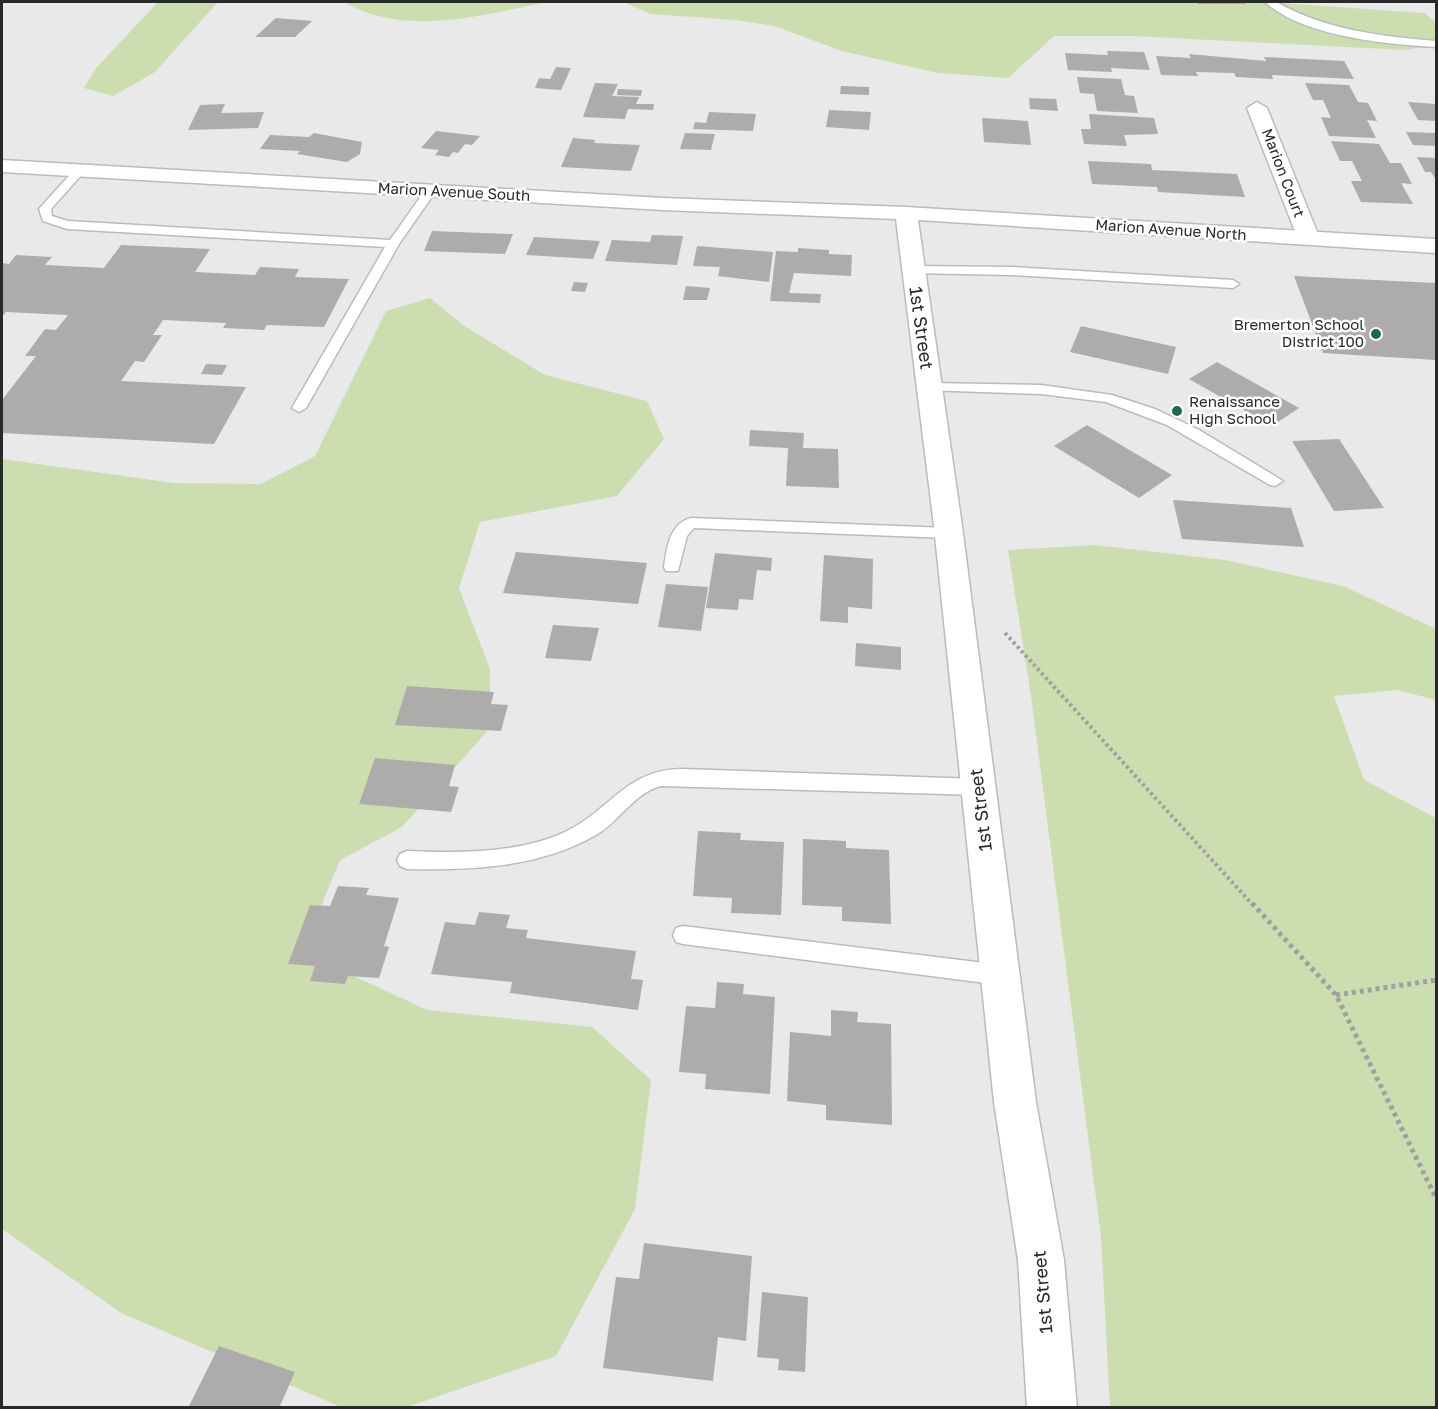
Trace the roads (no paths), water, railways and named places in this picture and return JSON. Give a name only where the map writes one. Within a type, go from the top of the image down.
[{"type":"main road","name":"Marion Court","points":[[1257,108],[1309,239]]},
{"type":"main road","name":"Marion Avenue South","points":[[2,166],[430,191],[906,213]]},
{"type":"main road","name":"Marion Avenue North","points":[[906,213],[1437,246]]},
{"type":"main road","name":"1st Street","points":[[906,213],[948,533],[1015,1102],[1041,1260],[1052,1407]]},
{"type":"lane","points":[[1270,2],[1306,22],[1340,32],[1437,44]]},
{"type":"lane","points":[[79,171],[45,209],[47,218],[67,225],[393,244]]},
{"type":"lane","points":[[299,408],[393,244],[430,191]]},
{"type":"lane","points":[[913,270],[1012,271],[1233,284]]},
{"type":"lane","points":[[929,387],[1021,388],[1109,399],[1188,431],[1275,481]]},
{"type":"lane","points":[[672,567],[678,534],[684,526],[691,523],[948,533]]},
{"type":"lane","points":[[407,860],[438,861],[490,857],[529,851],[563,840],[590,829],[639,787],[656,779],[682,777],[979,787]]},
{"type":"lane","points":[[683,935],[1001,975]]},
{"type":"place","name":"Bremerton School District 100","points":[[1376,334]]},
{"type":"place","name":"Renaissance High School","points":[[1177,411]]}]
